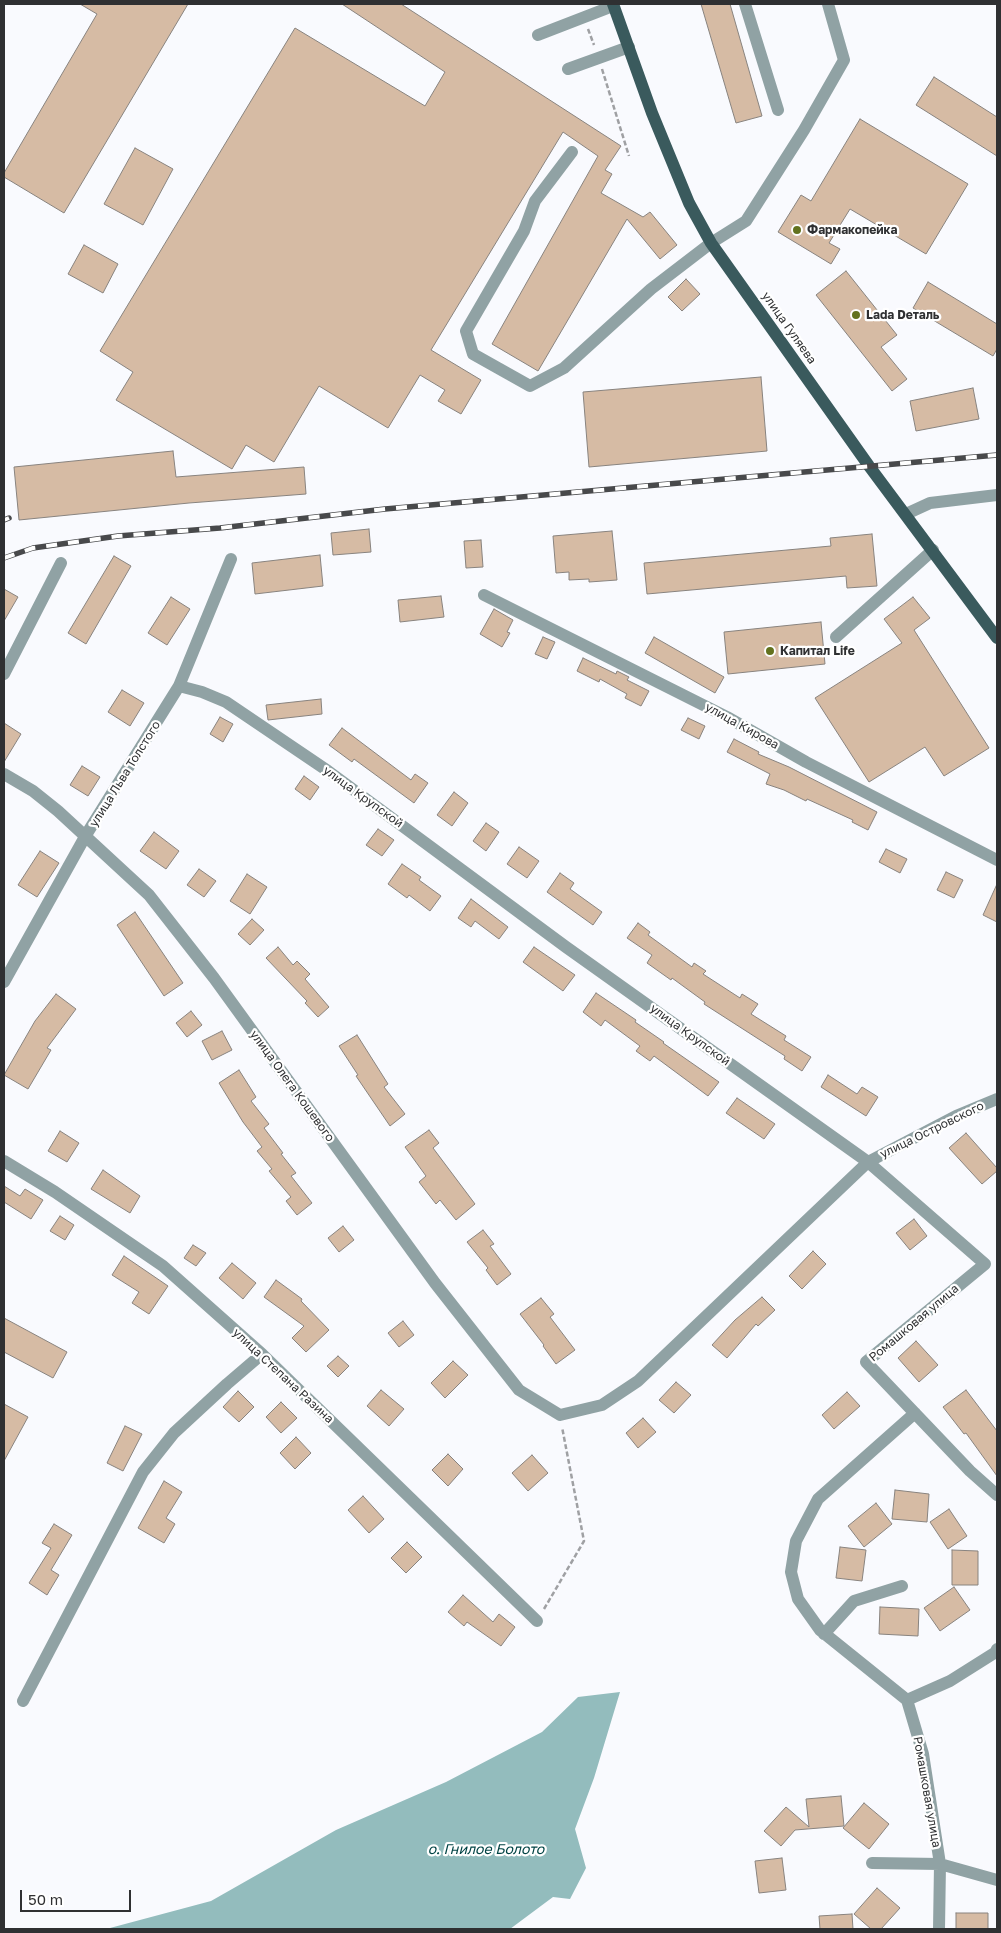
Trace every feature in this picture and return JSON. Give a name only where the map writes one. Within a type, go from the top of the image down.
[{"type":"main road","name":"улица Гуляева","points":[[613,5],[652,113],[686,195],[711,243],[870,466],[997,638]]},
{"type":"street","points":[[744,4],[778,110]]},
{"type":"street","points":[[572,152],[535,202],[524,231],[466,331],[473,354],[530,386],[564,368],[651,289],[711,243],[746,221],[804,130],[844,60],[828,4]]},
{"type":"street","points":[[538,35],[613,5]]},
{"type":"street","points":[[568,69],[629,47]]},
{"type":"street","points":[[906,514],[930,502],[997,495]]},
{"type":"street","points":[[836,637],[933,550]]},
{"type":"street","name":"улица Льва Толстого","points":[[4,982],[86,836],[179,686],[231,559]]},
{"type":"street","points":[[4,674],[61,563]]},
{"type":"street","name":"улица Кирова","points":[[484,595],[727,717],[806,762],[997,860]]},
{"type":"street","name":"улица Крупской","points":[[179,686],[202,692],[226,702],[328,771],[566,947],[868,1162]]},
{"type":"street","name":"улица Олега Кошевого","points":[[4,774],[33,790],[149,895],[208,970],[435,1283],[519,1390],[560,1415]]},
{"type":"street","name":"улица Островского","points":[[868,1162],[956,1116],[997,1099]]},
{"type":"street","name":"улица Степана Разина","points":[[4,1160],[55,1192],[163,1266],[262,1354],[537,1621]]},
{"type":"street","points":[[560,1415],[602,1405],[638,1382],[868,1162]]},
{"type":"street","name":"Ромашковая улица","points":[[868,1162],[985,1264],[866,1362],[970,1471],[997,1495]]},
{"type":"street","points":[[23,1701],[143,1472],[174,1433],[262,1354]]},
{"type":"street","points":[[915,1413],[818,1499],[796,1541],[791,1572],[798,1599],[824,1634],[907,1700],[950,1681],[996,1652],[997,1649]]},
{"type":"street","points":[[824,1634],[854,1601],[902,1586]]},
{"type":"street","name":"Ромашковая улица","points":[[907,1700],[923,1754],[940,1864],[939,1929]]},
{"type":"street","points":[[872,1863],[940,1864],[997,1880]]},
{"type":"path","points":[[584,17],[599,57],[629,156]]},
{"type":"path","points":[[537,1621],[584,1541],[560,1415]]},
{"type":"water","name":"о. Гнилое Болото","points":[[620,1692],[594,1778],[575,1829],[586,1868],[570,1899],[553,1897],[510,1929],[92,1929],[110,1928],[211,1901],[336,1830],[446,1782],[542,1732],[578,1697]]},
{"type":"building","points":[[80,4],[188,4],[64,213],[4,177],[4,173],[97,14]]},
{"type":"building","points":[[342,4],[401,4],[621,146],[605,170],[612,174],[601,193],[643,217],[650,212],[677,245],[660,259],[627,219],[538,371],[492,344],[598,156],[563,132],[431,350],[481,380],[461,414],[438,401],[445,390],[420,375],[388,428],[319,386],[274,462],[246,445],[232,469],[116,400],[133,372],[100,351],[295,28],[425,106],[445,72]]},
{"type":"building","points":[[701,4],[730,4],[762,116],[736,123]]},
{"type":"building","points":[[934,77],[997,117],[997,156],[916,105]]},
{"type":"building","points":[[860,119],[968,184],[926,254],[850,209],[829,243],[840,249],[831,264],[778,232],[801,195],[811,201]]},
{"type":"building","points":[[135,148],[173,169],[143,225],[104,204]]},
{"type":"building","points":[[84,245],[118,264],[103,293],[68,274]]},
{"type":"building","name":"Lada Dеталь","points":[[846,271],[897,335],[881,347],[907,379],[892,391],[816,295]]},
{"type":"building","points":[[686,279],[700,294],[682,311],[668,297]]},
{"type":"building","points":[[928,282],[997,324],[997,349],[993,356],[913,308]]},
{"type":"building","points":[[761,377],[767,451],[589,467],[583,392]]},
{"type":"building","points":[[973,388],[979,419],[916,431],[910,401]]},
{"type":"building","points":[[173,451],[176,477],[304,467],[306,494],[189,503],[19,520],[14,467]]},
{"type":"building","points":[[369,529],[371,552],[333,555],[331,533]]},
{"type":"building","points":[[612,531],[617,580],[589,582],[589,579],[569,580],[569,572],[556,573],[553,536]]},
{"type":"building","points":[[872,534],[877,586],[847,588],[846,576],[647,594],[644,563],[831,546],[830,538]]},
{"type":"building","points":[[481,540],[483,567],[466,568],[464,541]]},
{"type":"building","points":[[320,555],[323,586],[255,594],[252,563]]},
{"type":"building","points":[[114,556],[131,566],[86,644],[68,633]]},
{"type":"building","points":[[4,589],[18,597],[4,621]]},
{"type":"building","points":[[441,596],[444,617],[400,622],[398,600]]},
{"type":"building","points":[[171,597],[190,609],[167,645],[148,633]]},
{"type":"building","points":[[913,597],[930,618],[914,630],[989,748],[944,776],[925,747],[869,782],[815,698],[902,643],[884,619]]},
{"type":"building","points":[[494,609],[513,620],[507,632],[510,633],[502,647],[480,634]]},
{"type":"building","points":[[821,622],[825,664],[728,674],[724,632]]},
{"type":"building","points":[[543,637],[555,642],[547,659],[535,654]]},
{"type":"building","points":[[654,637],[724,677],[715,693],[645,653]]},
{"type":"building","points":[[583,658],[616,674],[617,671],[629,677],[627,680],[649,691],[641,706],[625,698],[627,694],[600,679],[599,682],[577,671]]},
{"type":"building","points":[[122,690],[144,703],[130,726],[108,712]]},
{"type":"building","points":[[321,699],[322,714],[268,720],[266,705]]},
{"type":"building","points":[[220,717],[233,724],[223,742],[210,734]]},
{"type":"building","points":[[688,718],[705,726],[699,739],[681,730]]},
{"type":"building","points":[[4,723],[21,734],[4,762]]},
{"type":"building","points":[[342,728],[411,780],[415,774],[428,783],[414,803],[354,759],[352,762],[329,745]]},
{"type":"building","points":[[734,739],[759,752],[758,754],[789,767],[877,812],[868,830],[852,822],[853,820],[807,799],[806,801],[784,790],[766,784],[770,774],[727,752]]},
{"type":"building","points":[[82,766],[100,777],[88,796],[70,785]]},
{"type":"building","points":[[304,776],[319,787],[310,800],[295,789]]},
{"type":"building","points":[[454,792],[468,803],[452,826],[437,815]]},
{"type":"building","points":[[486,823],[499,832],[486,851],[473,841]]},
{"type":"building","points":[[378,829],[394,840],[382,856],[366,845]]},
{"type":"building","points":[[154,832],[179,851],[166,869],[140,851]]},
{"type":"building","points":[[519,847],[539,861],[527,878],[507,864]]},
{"type":"building","points":[[886,849],[907,859],[900,873],[879,862]]},
{"type":"building","points":[[40,851],[59,863],[37,897],[18,885]]},
{"type":"building","points":[[402,864],[421,877],[419,880],[441,896],[430,911],[409,895],[407,898],[388,884]]},
{"type":"building","points":[[199,869],[216,881],[204,897],[187,885]]},
{"type":"building","points":[[946,872],[963,880],[954,898],[937,890]]},
{"type":"building","points":[[560,873],[574,883],[570,889],[602,912],[593,925],[547,892]]},
{"type":"building","points":[[247,874],[267,887],[250,914],[230,901]]},
{"type":"building","points":[[997,884],[997,922],[983,915]]},
{"type":"building","points":[[471,899],[508,927],[499,939],[475,921],[471,927],[458,918]]},
{"type":"building","points":[[135,912],[183,983],[164,996],[117,925]]},
{"type":"building","points":[[252,919],[264,930],[250,945],[238,934]]},
{"type":"building","points":[[638,923],[650,932],[648,935],[692,967],[694,963],[706,971],[703,974],[740,998],[742,994],[758,1004],[751,1014],[786,1036],[784,1040],[811,1057],[802,1071],[784,1059],[785,1056],[704,1004],[705,1002],[672,978],[671,980],[647,963],[652,955],[627,938]]},
{"type":"building","points":[[278,947],[293,965],[297,961],[310,974],[305,979],[329,1007],[318,1017],[305,1003],[307,1001],[266,958]]},
{"type":"building","points":[[534,947],[575,975],[563,991],[523,962]]},
{"type":"building","points":[[596,993],[636,1020],[635,1022],[663,1043],[719,1082],[708,1096],[654,1056],[650,1061],[636,1051],[640,1046],[605,1020],[601,1026],[583,1012]]},
{"type":"building","points":[[56,994],[76,1009],[47,1048],[51,1050],[28,1089],[4,1075],[35,1021]]},
{"type":"building","points":[[191,1011],[202,1025],[187,1037],[176,1023]]},
{"type":"building","points":[[222,1031],[232,1050],[212,1060],[202,1041]]},
{"type":"building","points":[[357,1035],[388,1084],[384,1087],[405,1114],[390,1126],[356,1076],[358,1075],[339,1046]]},
{"type":"building","points":[[239,1070],[256,1097],[251,1101],[269,1124],[264,1128],[296,1173],[291,1176],[312,1203],[297,1215],[286,1201],[291,1197],[269,1171],[272,1169],[257,1151],[262,1147],[243,1122],[219,1083]]},
{"type":"building","points":[[828,1075],[857,1094],[862,1087],[878,1097],[866,1116],[821,1087]]},
{"type":"building","points":[[737,1098],[775,1124],[764,1139],[726,1113]]},
{"type":"building","points":[[429,1130],[439,1143],[433,1148],[475,1204],[456,1220],[440,1200],[436,1204],[419,1182],[426,1176],[405,1147]]},
{"type":"building","points":[[60,1131],[79,1143],[67,1162],[48,1151]]},
{"type":"building","points":[[966,1133],[997,1168],[997,1171],[982,1184],[949,1148]]},
{"type":"building","points":[[103,1170],[140,1196],[130,1213],[91,1189]]},
{"type":"building","points":[[4,1186],[20,1196],[25,1189],[43,1200],[31,1219],[4,1202]]},
{"type":"building","points":[[60,1216],[74,1225],[65,1240],[50,1231]]},
{"type":"building","points":[[914,1219],[927,1236],[910,1250],[896,1233]]},
{"type":"building","points":[[343,1226],[354,1240],[339,1252],[328,1238]]},
{"type":"building","points":[[483,1230],[494,1244],[490,1246],[511,1274],[497,1285],[486,1270],[488,1268],[467,1242]]},
{"type":"building","points":[[193,1245],[206,1253],[196,1266],[184,1258]]},
{"type":"building","points":[[813,1251],[826,1264],[802,1289],[789,1276]]},
{"type":"building","points":[[124,1256],[168,1286],[149,1314],[132,1303],[139,1292],[112,1275]]},
{"type":"building","points":[[232,1263],[256,1283],[243,1299],[219,1278]]},
{"type":"building","points":[[276,1280],[302,1299],[301,1301],[329,1330],[306,1352],[292,1338],[304,1326],[264,1297]]},
{"type":"building","points":[[762,1297],[775,1310],[758,1326],[756,1324],[727,1358],[712,1345],[735,1320]]},
{"type":"building","points":[[541,1298],[554,1314],[550,1317],[575,1350],[556,1364],[520,1314]]},
{"type":"building","points":[[4,1318],[67,1352],[53,1378],[4,1352]]},
{"type":"building","points":[[403,1321],[414,1335],[399,1347],[388,1333]]},
{"type":"building","points":[[916,1341],[938,1365],[919,1382],[898,1358]]},
{"type":"building","points":[[338,1356],[349,1366],[338,1377],[327,1366]]},
{"type":"building","points":[[453,1361],[468,1375],[445,1398],[431,1383]]},
{"type":"building","points":[[676,1382],[691,1395],[674,1413],[659,1400]]},
{"type":"building","points":[[381,1390],[404,1409],[389,1426],[367,1406]]},
{"type":"building","points":[[966,1390],[997,1431],[997,1476],[966,1433],[964,1434],[943,1407]]},
{"type":"building","points":[[238,1391],[254,1407],[239,1422],[223,1407]]},
{"type":"building","points":[[847,1392],[860,1406],[834,1429],[822,1415]]},
{"type":"building","points":[[281,1402],[297,1418],[281,1433],[266,1417]]},
{"type":"building","points":[[4,1404],[28,1417],[4,1461]]},
{"type":"building","points":[[643,1418],[656,1432],[638,1448],[626,1433]]},
{"type":"building","points":[[125,1426],[142,1434],[123,1471],[107,1463]]},
{"type":"building","points":[[296,1437],[311,1453],[295,1469],[280,1453]]},
{"type":"building","points":[[448,1454],[463,1469],[448,1486],[432,1470]]},
{"type":"building","points":[[532,1455],[548,1473],[528,1491],[512,1473]]},
{"type":"building","points":[[164,1481],[182,1492],[166,1518],[175,1524],[164,1543],[138,1528]]},
{"type":"building","points":[[895,1490],[929,1494],[927,1522],[892,1519]]},
{"type":"building","points":[[363,1496],[384,1519],[369,1533],[348,1510]]},
{"type":"building","points":[[876,1503],[892,1524],[864,1547],[848,1526]]},
{"type":"building","points":[[949,1509],[967,1536],[948,1549],[930,1522]]},
{"type":"building","points":[[54,1524],[72,1535],[51,1570],[59,1575],[47,1595],[29,1583],[51,1548],[42,1543]]},
{"type":"building","points":[[407,1542],[422,1557],[406,1573],[391,1558]]},
{"type":"building","points":[[840,1547],[866,1550],[862,1581],[836,1578]]},
{"type":"building","points":[[952,1550],[978,1551],[978,1585],[952,1585]]},
{"type":"building","points":[[954,1587],[970,1610],[940,1631],[924,1608]]},
{"type":"building","points":[[463,1595],[493,1622],[499,1614],[515,1627],[501,1646],[467,1622],[464,1626],[448,1612]]},
{"type":"building","points":[[880,1607],[919,1609],[918,1636],[879,1634]]},
{"type":"building","points":[[841,1796],[844,1826],[795,1830],[781,1846],[764,1831],[786,1807],[809,1827],[806,1799]]},
{"type":"building","points":[[864,1803],[889,1824],[869,1849],[843,1828]]},
{"type":"building","points":[[782,1858],[786,1890],[759,1893],[755,1861]]},
{"type":"building","points":[[877,1888],[900,1908],[881,1929],[871,1929],[854,1914]]},
{"type":"building","points":[[956,1913],[988,1913],[988,1929],[956,1929]]},
{"type":"building","points":[[852,1914],[853,1929],[820,1929],[819,1916]]},
{"type":"railway","points":[[4,558],[33,548],[118,536],[220,528],[385,509],[997,455]]},
{"type":"railway","points":[[4,520],[9,518]]},
{"type":"place","name":"Фармакопейка","points":[[797,230]]},
{"type":"place","name":"Lada Dеталь","points":[[856,315]]},
{"type":"place","name":"Капитал Life","points":[[770,651]]}]
